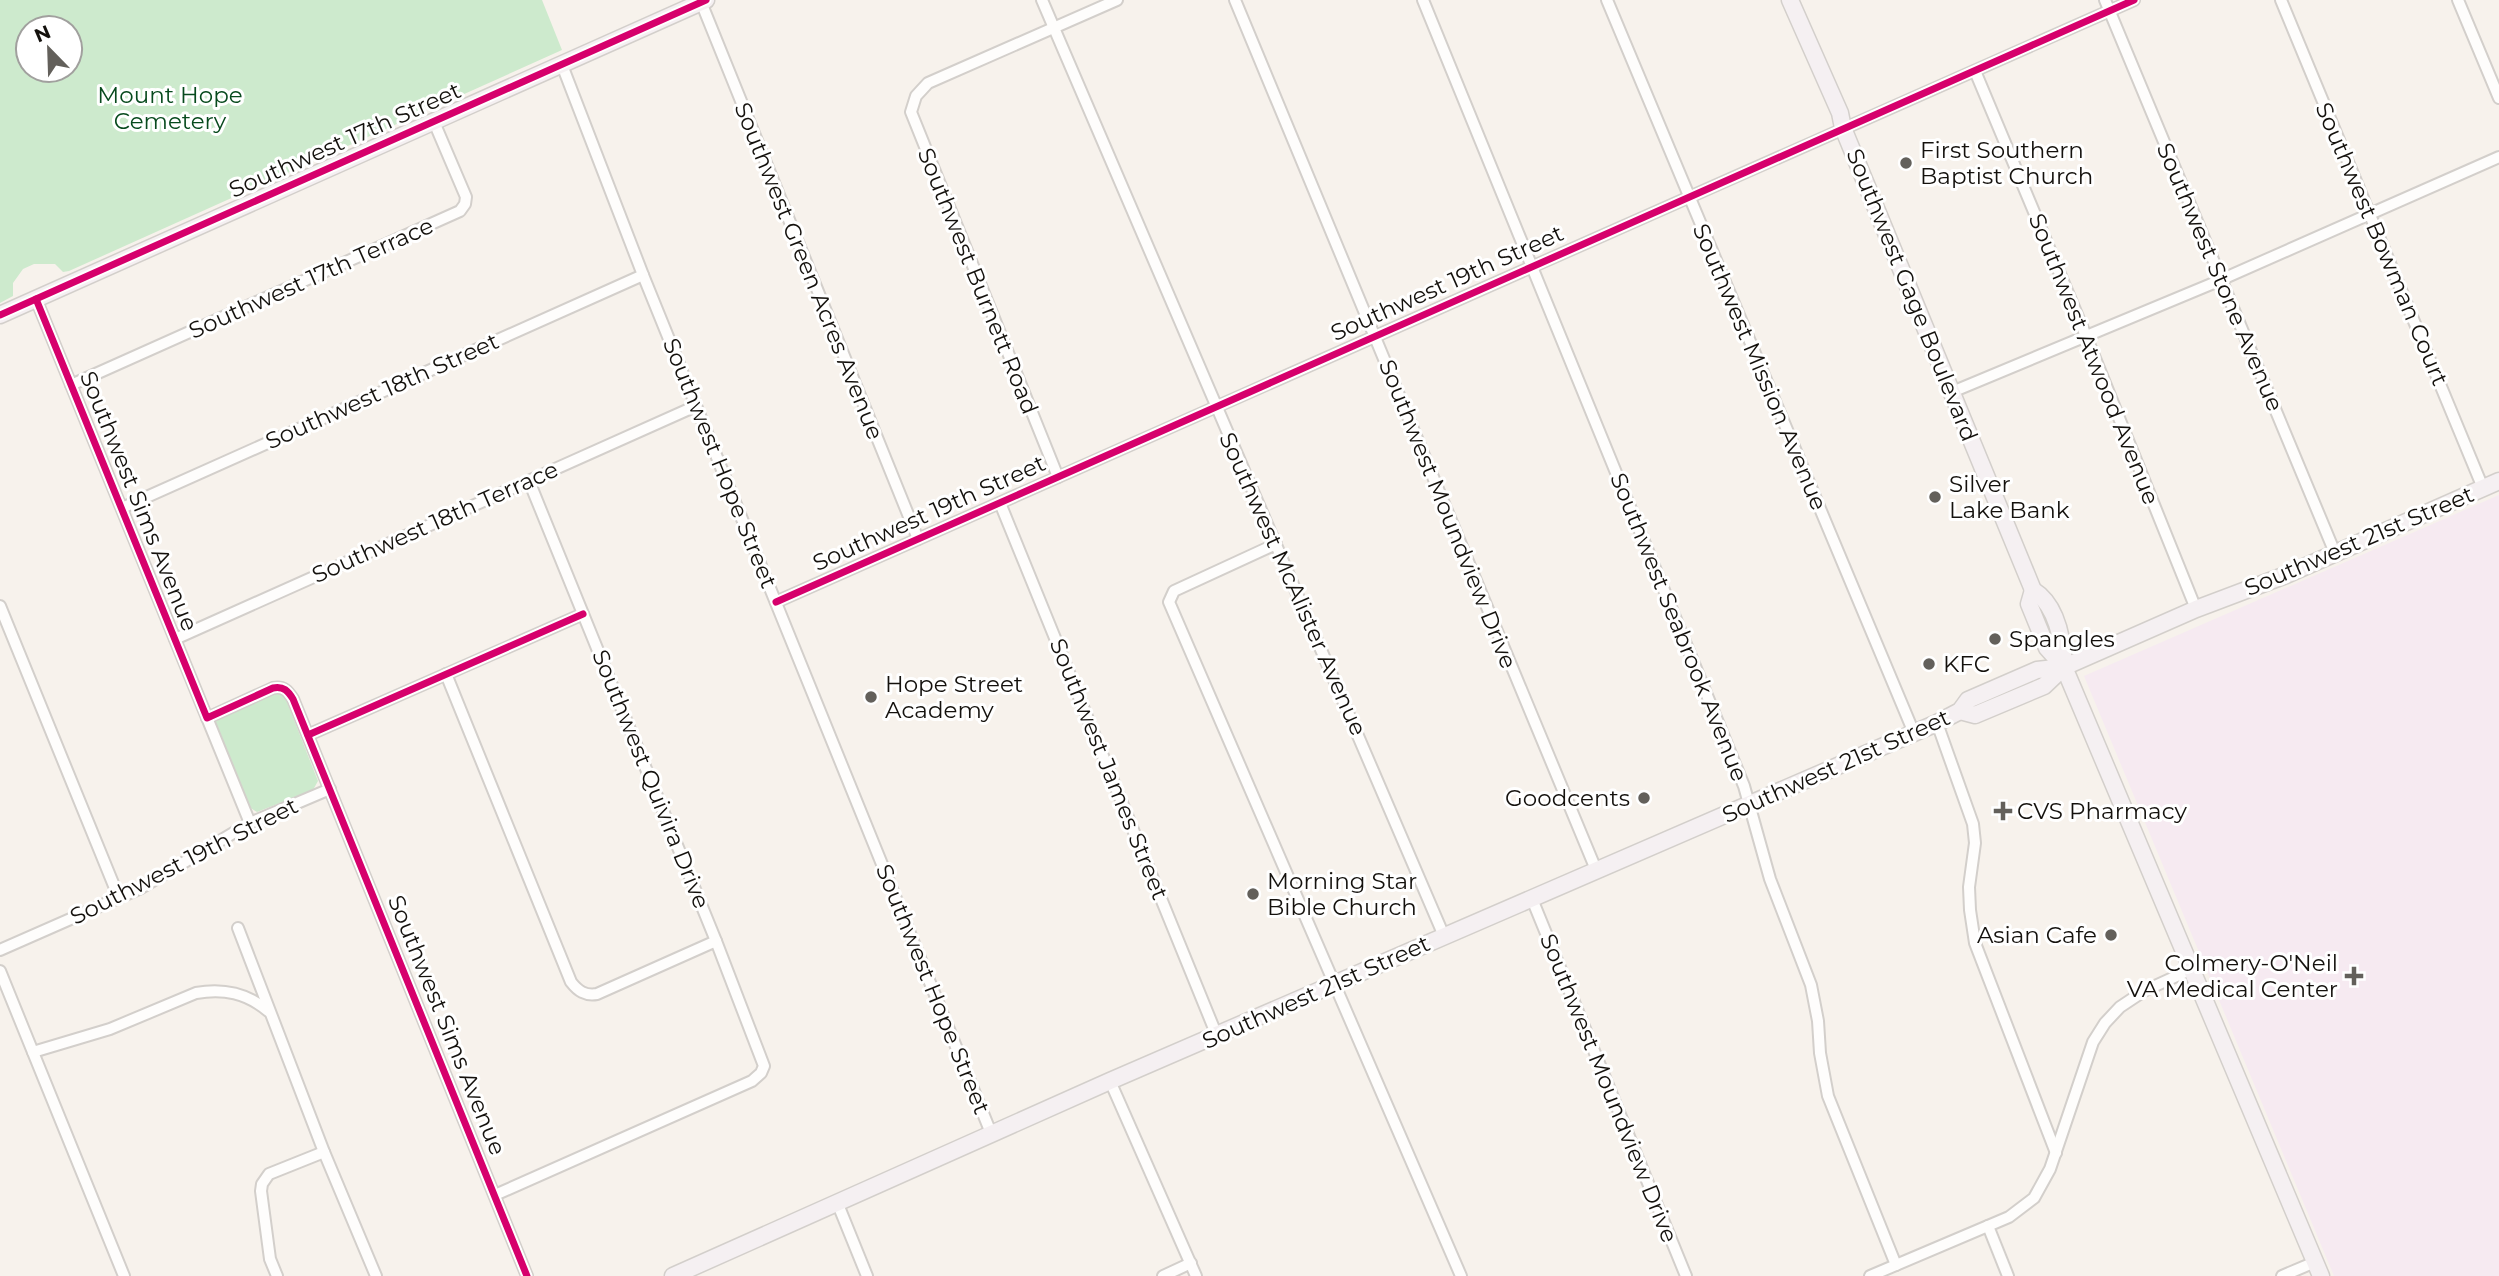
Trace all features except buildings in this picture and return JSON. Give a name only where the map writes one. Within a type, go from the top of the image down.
[{"type":"main road","name":"Southwest Gage Boulevard","points":[[1790,0],[1840,113],[1843,128],[2033,590],[2029,604],[2047,648],[2064,667],[2318,1269]]},
{"type":"main road","name":"Southwest 17th Street","points":[[0,315],[703,1]]},
{"type":"main road","name":"Southwest 21st Street","points":[[673,1276],[991,1133],[1937,723],[1961,710],[1968,700],[2037,670],[2064,667],[2499,481]]},
{"type":"street","name":"Southwest McAlister Avenue","points":[[1042,0],[1444,936]]},
{"type":"street","points":[[1053,28],[1117,0]]},
{"type":"street","name":"Southwest Moundview Drive","points":[[1235,0],[1597,872]]},
{"type":"street","name":"Southwest Seabrook Avenue","points":[[1423,0],[1751,805],[1770,878],[1811,985],[1818,1021],[1821,1065],[1831,1105],[1896,1265]]},
{"type":"street","name":"Southwest Mission Avenue","points":[[1607,0],[1914,733]]},
{"type":"street","name":"Southwest 19th Street","points":[[776,602],[1975,71],[2107,5],[2134,0]]},
{"type":"street","name":"Southwest Bowman Court","points":[[2281,0],[2483,488]]},
{"type":"street","points":[[2459,0],[2499,98]]},
{"type":"street","name":"Southwest Green Acres Avenue","points":[[703,1],[918,540]]},
{"type":"street","name":"Southwest Stone Avenue","points":[[2107,5],[2335,553]]},
{"type":"street","name":"Southwest Burnett Road","points":[[1053,28],[924,85],[912,104],[912,119],[1058,477]]},
{"type":"street","name":"Southwest Hope Street","points":[[562,65],[643,275],[991,1133]]},
{"type":"street","name":"Southwest Atwood Avenue","points":[[1975,71],[2086,336],[2196,610]]},
{"type":"street","name":"Southwest 17th Terrace","points":[[71,385],[460,211],[466,197],[434,122]]},
{"type":"street","points":[[1952,392],[2221,280],[2499,157]]},
{"type":"street","name":"Southwest 18th Street","points":[[121,508],[643,275]]},
{"type":"street","name":"Southwest Sims Avenue","points":[[36,299],[250,823]]},
{"type":"street","name":"Southwest 18th Terrace","points":[[175,639],[696,406]]},
{"type":"street","name":"Southwest Quivira Drive","points":[[495,1195],[757,1078],[764,1062],[529,481]]},
{"type":"street","name":"Southwest James Street","points":[[1000,503],[1217,1036]]},
{"type":"street","points":[[1276,544],[1171,594],[1170,605],[1461,1276]]},
{"type":"street","points":[[0,607],[119,898]]},
{"type":"street","points":[[308,735],[583,614]]},
{"type":"street","points":[[446,674],[571,982],[582,993],[597,994],[716,941]]},
{"type":"street","name":"Southwest Sims Avenue","points":[[207,718],[279,687],[288,691],[527,1276]]},
{"type":"street","points":[[1937,723],[1973,824],[1975,843],[1970,875],[1970,910],[1975,943],[2056,1153]]},
{"type":"street","name":"Southwest 19th Street","points":[[0,950],[141,888],[250,823],[330,789]]},
{"type":"street","name":"Southwest Moundview Drive","points":[[1532,899],[1686,1276]]},
{"type":"street","points":[[238,928],[268,1011],[376,1276]]},
{"type":"street","points":[[1870,1276],[1988,1226],[2022,1209],[2034,1198],[2044,1184],[2093,1042],[2105,1023],[2120,1007],[2144,991],[2192,969]]},
{"type":"street","points":[[0,971],[124,1276]]},
{"type":"street","points":[[33,1052],[110,1029],[196,993],[211,990],[239,994],[268,1011]]},
{"type":"street","points":[[1110,1081],[1196,1276]]},
{"type":"street","points":[[277,1276],[270,1259],[262,1184],[269,1174],[324,1152]]},
{"type":"street","points":[[837,1202],[867,1276]]},
{"type":"street","points":[[1988,1226],[2008,1276]]},
{"type":"street","points":[[1163,1276],[1191,1263]]},
{"type":"street","points":[[2282,1276],[2318,1269]]},
{"type":"shaded area","name":"Colmery-O'Neil VA Medical Center","points":[[2499,495],[2499,1276],[2334,1276],[2084,676]]},
{"type":"green space","name":"Mount Hope Cemetery","points":[[0,0],[542,0],[562,50],[462,95],[447,94],[437,97],[419,114],[69,271],[63,272],[55,264],[34,264],[23,269],[13,283],[13,296],[0,303]]},
{"type":"green space","points":[[277,692],[285,697],[318,781],[313,790],[257,812],[249,807],[215,721]]},
{"type":"cycle path","points":[[0,315],[706,0]]},
{"type":"cycle path","points":[[776,602],[2134,0]]},
{"type":"cycle path","points":[[36,299],[207,718],[273,688],[285,690],[293,699],[527,1276]]},
{"type":"cycle path","points":[[308,735],[583,614]]},
{"type":"place","name":"First Southern Baptist Church","points":[[1906,163]]},
{"type":"place","name":"Silver Lake Bank","points":[[1935,497]]},
{"type":"place","name":"Spangles","points":[[1995,639]]},
{"type":"place","name":"KFC","points":[[1929,664]]},
{"type":"place","name":"Hope Street Academy","points":[[871,697]]},
{"type":"place","name":"Goodcents","points":[[1644,798]]},
{"type":"place","name":"CVS Pharmacy","points":[[2003,811]]},
{"type":"place","name":"Morning Star Bible Church","points":[[1253,894]]},
{"type":"place","name":"Asian Cafe","points":[[2111,935]]},
{"type":"place","name":"Colmery-O'Neil VA Medical Center","points":[[2354,976]]}]
